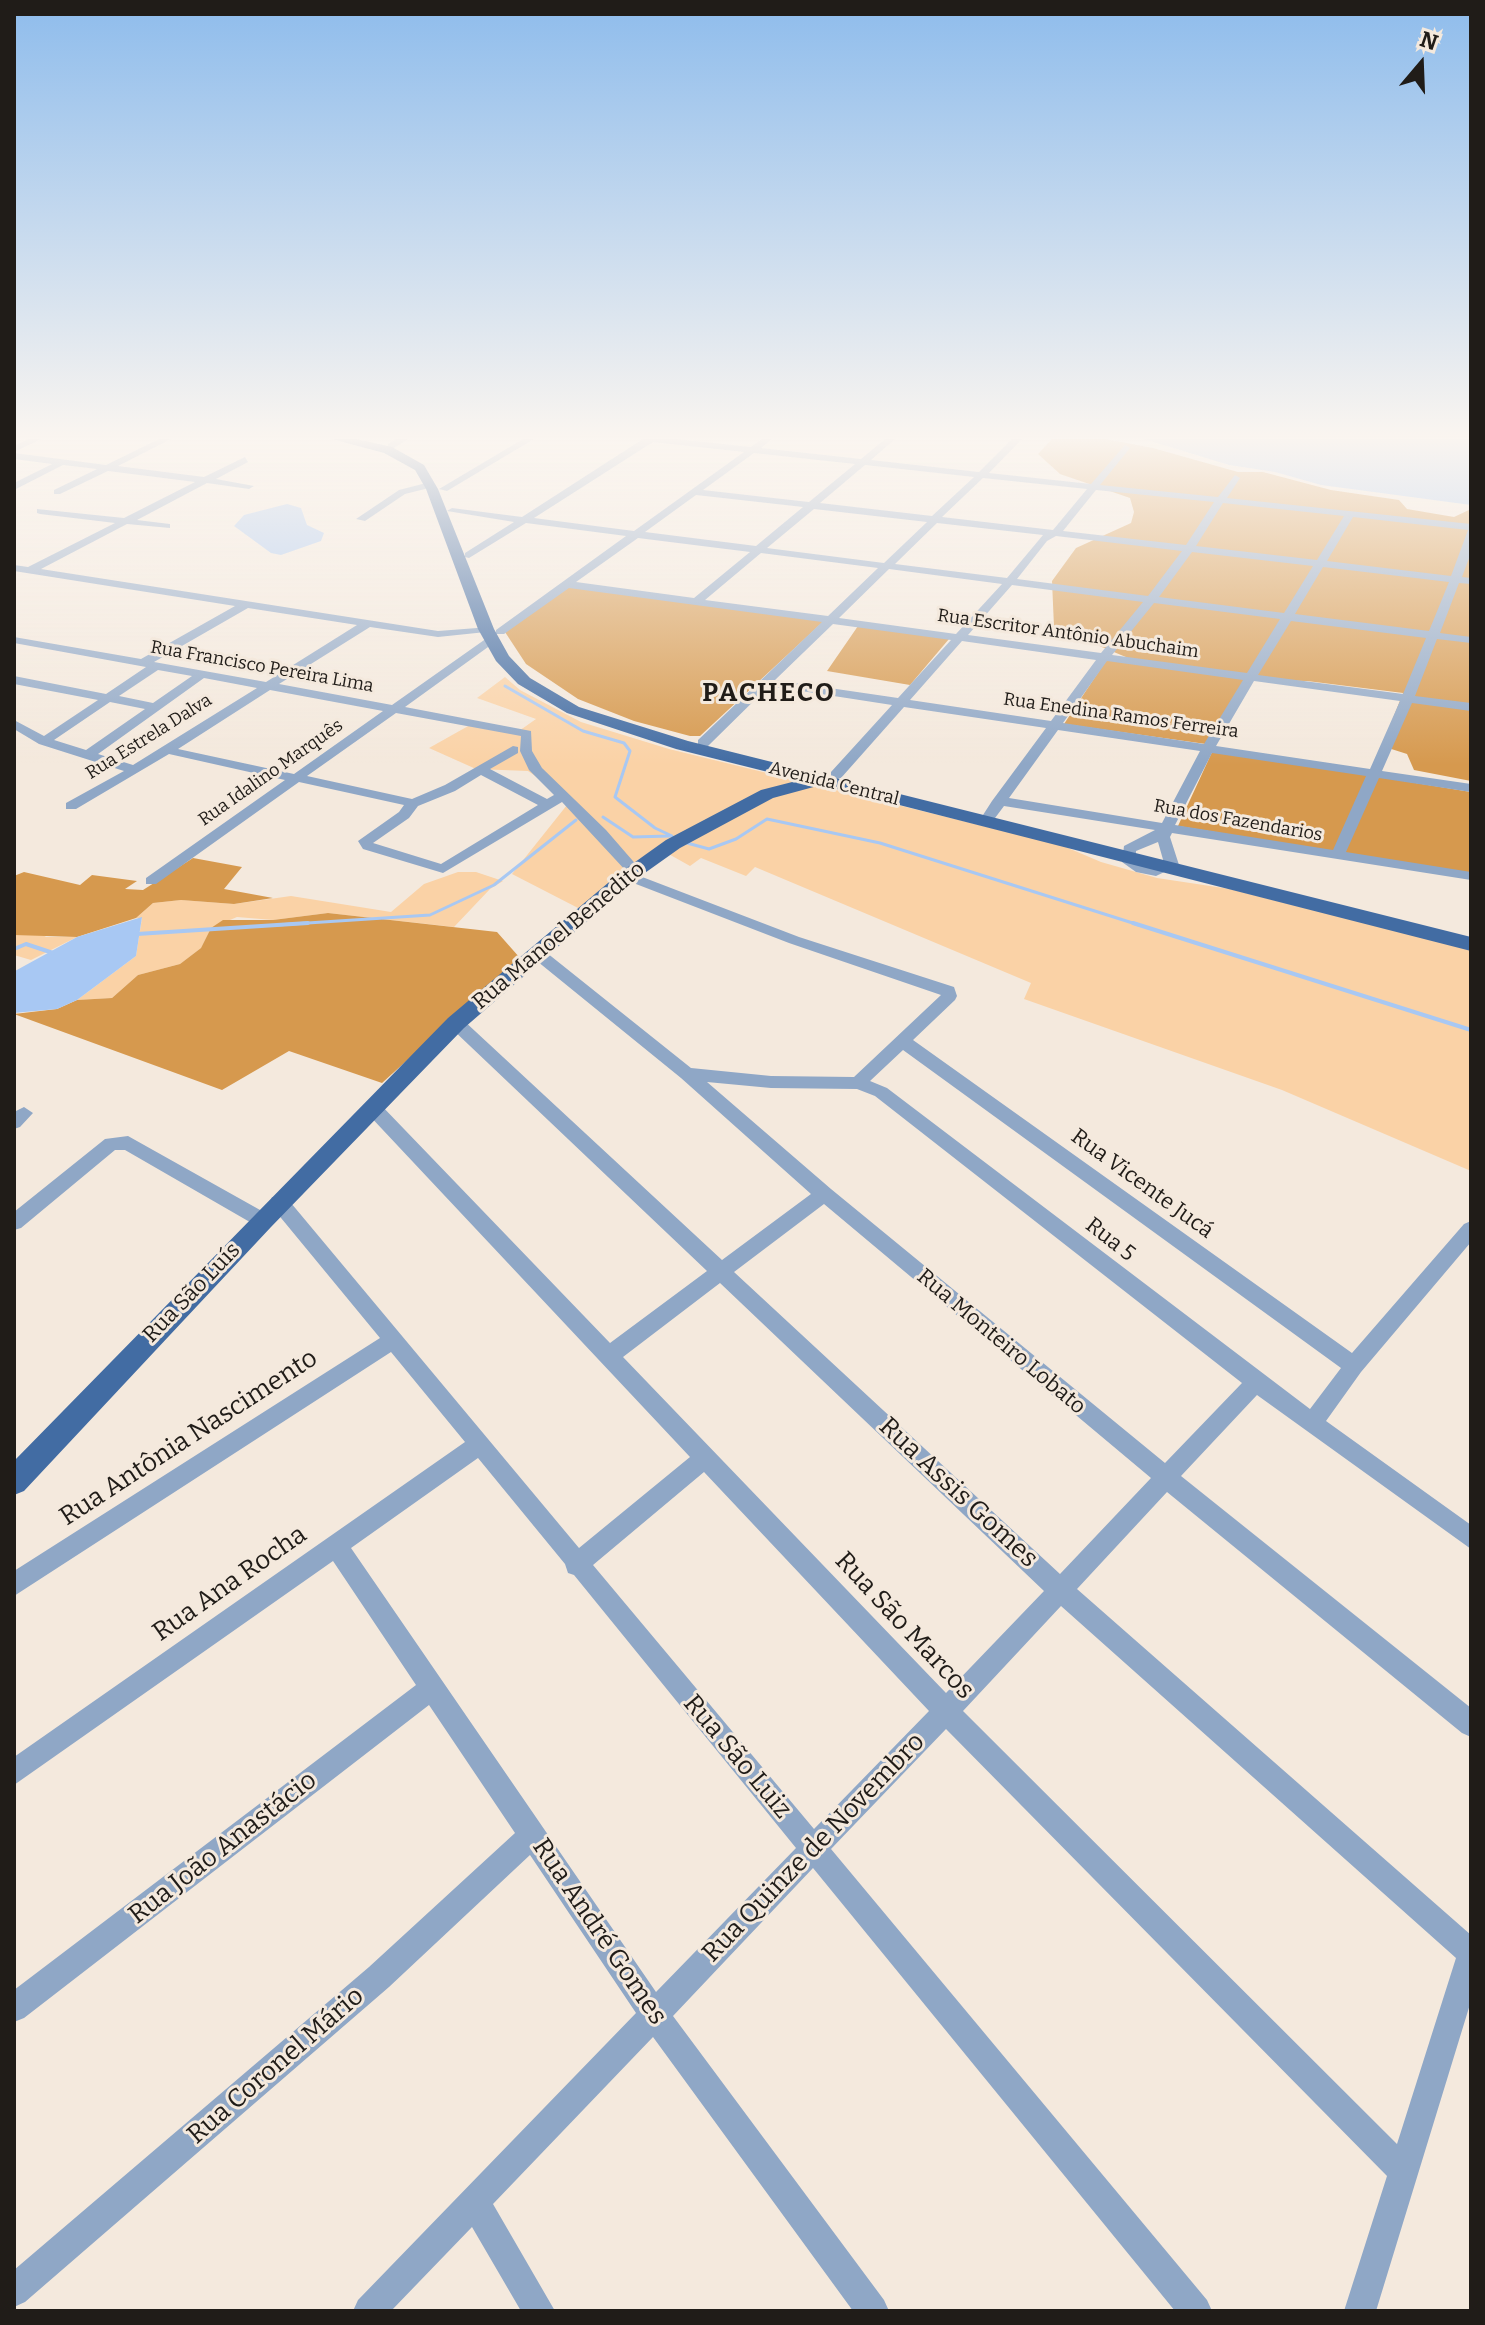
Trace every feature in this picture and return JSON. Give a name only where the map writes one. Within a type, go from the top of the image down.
[{"type":"main road","name":"Avenida Central","points":[[458,548],[489,638],[502,658],[524,681],[573,710],[779,777],[832,779],[994,808],[1127,852],[1471,944]]},
{"type":"main road","name":"Avenida Central","points":[[466,548],[489,638],[566,697],[595,711],[703,743],[779,777]]},
{"type":"main road","name":"Rua Manoel Benedito","points":[[373,1108],[456,1023],[631,874],[779,777],[795,784],[832,779]]},
{"type":"main road","name":"Avenida Central","points":[[832,779],[1062,842],[1127,852]]},
{"type":"main road","name":"Avenida Central","points":[[1221,877],[1471,935]]},
{"type":"main road","name":"Rua São Luís","points":[[14,1481],[270,1211],[373,1108]]},
{"type":"street","points":[[14,579],[75,548]]},
{"type":"street","points":[[469,555],[481,548]]},
{"type":"street","name":"Rua Idalino Marquês","points":[[151,881],[617,548]]},
{"type":"street","points":[[736,548],[1471,640]]},
{"type":"street","points":[[696,602],[760,548]]},
{"type":"street","points":[[703,743],[902,548]]},
{"type":"street","points":[[832,779],[1036,548]]},
{"type":"street","points":[[994,808],[1104,657],[1153,600],[1189,548]]},
{"type":"street","points":[[1193,548],[1471,581]]},
{"type":"street","points":[[1167,863],[1163,837],[1209,746],[1331,548]]},
{"type":"street","points":[[1337,856],[1408,698],[1466,548]]},
{"type":"street","points":[[14,568],[368,623],[489,638]]},
{"type":"street","name":"Rua Escritor Antônio Abuchaim","points":[[566,584],[1471,707]]},
{"type":"street","points":[[44,741],[107,699],[150,665],[248,603]]},
{"type":"street","name":"Rua Estrela Dalva","points":[[71,806],[135,770],[265,685],[368,623]]},
{"type":"street","points":[[444,634],[489,638]]},
{"type":"street","name":"Rua Francisco Pereira Lima","points":[[14,640],[527,734],[526,751],[536,770],[564,795]]},
{"type":"street","points":[[88,755],[202,674]]},
{"type":"street","points":[[14,680],[156,707]]},
{"type":"street","name":"Rua Enedina Ramos Ferreira","points":[[765,682],[1209,746],[1471,788]]},
{"type":"street","points":[[16,728],[44,741],[135,770]]},
{"type":"street","points":[[166,750],[413,803]]},
{"type":"street","points":[[513,750],[450,788],[413,803],[404,815],[365,841],[368,846],[443,869],[564,795],[631,874],[794,940],[948,991],[949,996],[858,1083]]},
{"type":"street","points":[[481,770],[546,804]]},
{"type":"street","name":"Rua dos Fazendarios","points":[[994,808],[1167,827],[1471,876]]},
{"type":"street","points":[[1127,852],[1167,827]]},
{"type":"street","name":"Rua Monteiro Lobato","points":[[537,953],[687,1074],[824,1194],[1164,1476],[1471,1724]]},
{"type":"street","name":"Rua Assis Gomes","points":[[456,1023],[725,1272],[1060,1590],[1471,1954]]},
{"type":"street","name":"Rua Vicente Jucá","points":[[901,1040],[1354,1366]]},
{"type":"street","name":"Rua 5","points":[[687,1074],[796,1083],[858,1083],[894,1101],[1256,1382],[1471,1538]]},
{"type":"street","name":"Rua São Marcos","points":[[373,1108],[611,1354],[946,1711],[1405,2173]]},
{"type":"street","name":"Rua São Luiz","points":[[14,1223],[111,1144],[128,1143],[270,1211],[395,1339],[576,1565],[1196,2311]]},
{"type":"street","points":[[611,1354],[725,1272],[824,1194]]},
{"type":"street","points":[[1312,1423],[1354,1366],[1471,1229]]},
{"type":"street","name":"Rua Antônia Nascimento","points":[[14,1584],[395,1339]]},
{"type":"street","name":"Rua Quinze de Novembro","points":[[369,2311],[946,1711],[1164,1476],[1256,1382]]},
{"type":"street","name":"Rua Ana Rocha","points":[[14,1772],[480,1444]]},
{"type":"street","points":[[576,1565],[706,1457]]},
{"type":"street","name":"Rua André Gomes","points":[[335,1545],[654,2014],[873,2311]]},
{"type":"street","name":"Rua João Anastácio","points":[[14,2008],[431,1688]]},
{"type":"street","name":"Rua Coronel Mário","points":[[14,2291],[379,1977],[533,1834]]},
{"type":"street","points":[[1360,2311],[1471,1954]]},
{"type":"street","points":[[475,2203],[539,2311]]},
{"type":"shaded area","points":[[1076,548],[1471,548],[1471,781],[1414,770],[1407,754],[1382,746],[1403,693],[1307,681],[1246,680],[1206,744],[1064,724],[1107,659],[1133,660],[1054,627],[1052,581]]},
{"type":"shaded area","points":[[568,585],[825,620],[700,736],[690,736],[634,721],[578,699],[526,664],[505,632]]},
{"type":"shaded area","points":[[858,626],[949,639],[910,685],[827,671]]},
{"type":"shaded area","points":[[505,677],[520,690],[581,722],[669,749],[1061,845],[1101,862],[1157,878],[1230,889],[1471,950],[1471,1171],[1282,1090],[1024,999],[1031,983],[755,867],[746,876],[701,858],[690,866],[658,848],[639,859],[580,909],[512,874],[571,800],[528,771],[476,769],[429,748],[470,725],[516,733],[536,719],[477,698]]},
{"type":"shaded area","points":[[1213,750],[1471,792],[1471,874],[1178,826]]},
{"type":"shaded area","points":[[193,858],[242,867],[224,889],[273,898],[234,904],[181,900],[153,903],[136,918],[77,937],[14,935],[14,876],[24,872],[80,885],[92,875],[137,881],[125,889],[143,890]]},
{"type":"shaded area","points":[[458,872],[476,872],[503,881],[490,889],[454,927],[328,913],[273,920],[237,917],[211,928],[201,948],[180,964],[138,975],[112,998],[77,1000],[136,956],[142,918],[136,918],[153,903],[181,900],[234,904],[291,896],[391,912],[424,884]]},
{"type":"shaded area","points":[[328,913],[497,932],[520,958],[382,1083],[289,1051],[222,1090],[14,1014],[57,1009],[77,1000],[112,998],[138,975],[180,964],[201,948],[211,928],[223,920],[273,920]]},
{"type":"shaded area","points":[[41,933],[46,937],[77,937],[31,960],[14,955],[14,935]]},
{"type":"water","points":[[263,548],[302,548],[281,555]]},
{"type":"water","points":[[142,917],[136,956],[77,1000],[57,1009],[14,1013],[15,971],[77,937]]},
{"type":"waterway","points":[[505,686],[583,731],[624,743],[630,751],[615,797],[655,828],[672,836]]},
{"type":"waterway","points":[[603,817],[633,837],[670,836]]},
{"type":"waterway","points":[[687,843],[709,849],[736,839],[767,819],[880,843],[1139,925]]},
{"type":"waterway","points":[[283,925],[430,915],[494,885],[576,820]]},
{"type":"waterway","points":[[283,925],[308,923]]},
{"type":"waterway","points":[[1133,923],[1471,1030]]},
{"type":"waterway","points":[[277,925],[283,925]]},
{"type":"waterway","points":[[137,934],[283,925]]},
{"type":"waterway","points":[[14,949],[26,944],[53,953]]},
{"type":"district","name":"PACHECO","points":[[769,694]]}]
